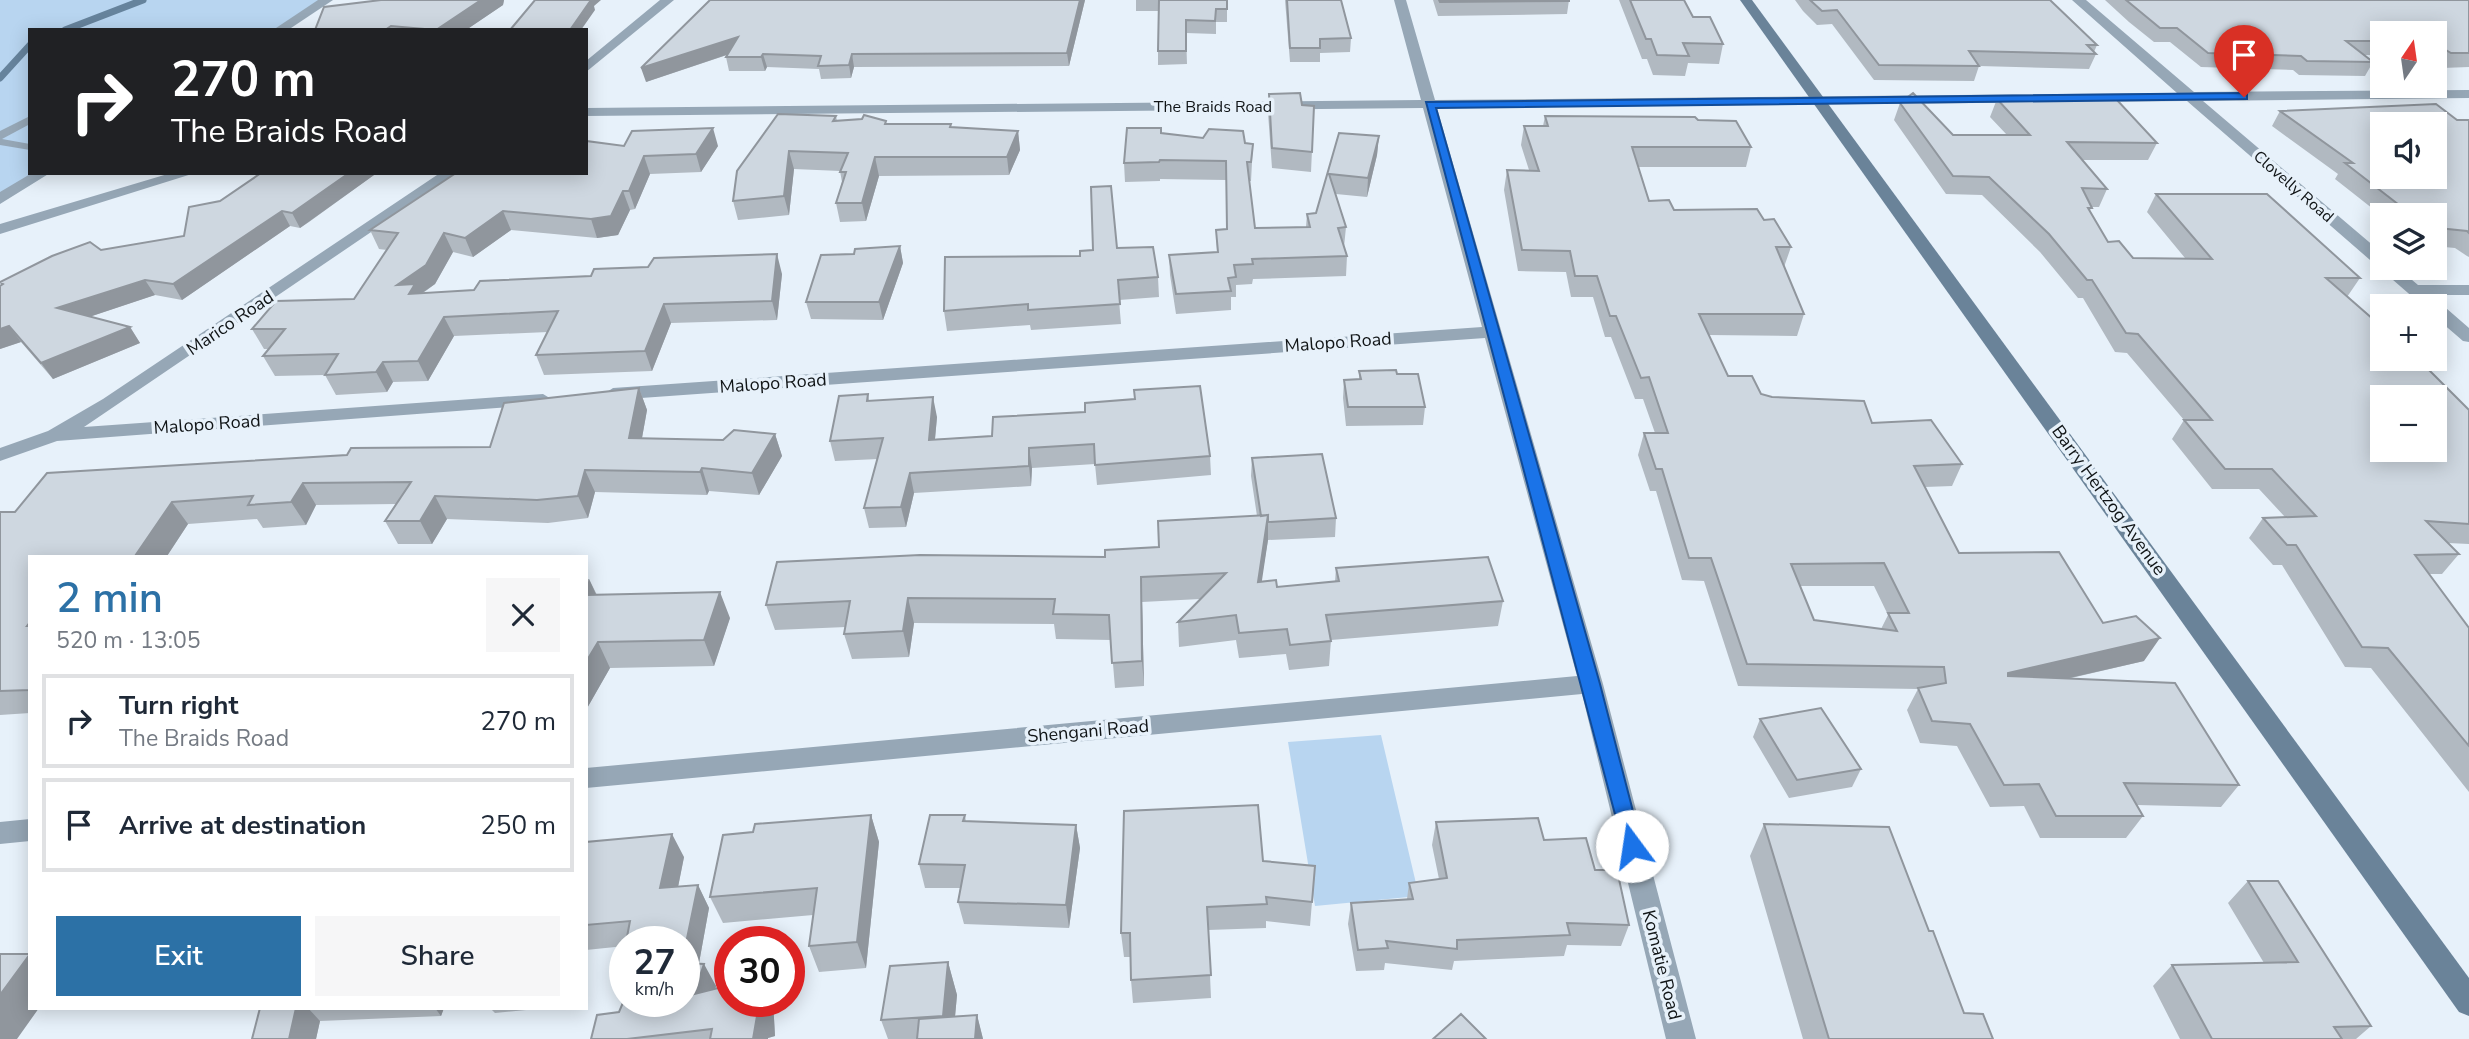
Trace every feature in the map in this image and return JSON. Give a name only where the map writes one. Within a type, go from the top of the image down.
[{"type":"main road","name":"Barry Hertzog Avenue","points":[[1746,0],[2469,1002]]},
{"type":"street","points":[[282,28],[327,0]]},
{"type":"street","points":[[588,66],[668,0]]},
{"type":"street","name":"Komatie Road","points":[[1401,0],[1591,684],[1681,1039]]},
{"type":"street","name":"Clovelly Road","points":[[2078,0],[2370,252]]},
{"type":"street","name":"The Braids Road","points":[[588,112],[2469,94]]},
{"type":"street","points":[[0,200],[40,175]]},
{"type":"street","points":[[0,229],[181,175]]},
{"type":"street","name":"Marico Road","points":[[0,455],[55,435],[165,367],[448,175]]},
{"type":"street","points":[[2402,280],[2419,294]]},
{"type":"street","points":[[2414,290],[2469,290]]},
{"type":"street","points":[[2447,318],[2469,337]]},
{"type":"street","name":"Malopo Road","points":[[600,395],[1491,331]]},
{"type":"street","name":"Malopo Road","points":[[55,435],[559,398]]},
{"type":"street","name":"Shengani Road","points":[[588,778],[1591,684]]},
{"type":"street","points":[[0,832],[28,830]]},
{"type":"lane","points":[[0,136],[28,120]]},
{"type":"lane","points":[[0,142],[28,147]]},
{"type":"shaded area","points":[[0,0],[324,0],[278,28],[28,28],[28,175],[38,175],[0,199]]},
{"type":"shaded area","points":[[1381,735],[1419,896],[1315,906],[1288,742]]},
{"type":"building","points":[[381,0],[481,0],[439,28],[316,28],[324,7]]},
{"type":"building","points":[[535,0],[591,0],[571,28],[512,28]]},
{"type":"building","points":[[710,0],[1080,0],[1067,53],[852,54],[849,65],[818,66],[821,56],[763,54],[761,57],[726,57],[738,37],[641,68]]},
{"type":"building","points":[[1159,0],[1227,0],[1227,9],[1216,9],[1215,21],[1186,20],[1186,51],[1158,51]]},
{"type":"building","points":[[1287,0],[1341,0],[1351,38],[1320,39],[1320,48],[1290,48]]},
{"type":"building","points":[[1439,0],[1569,0],[1569,1],[1440,2]]},
{"type":"building","points":[[1630,0],[1684,0],[1693,17],[1710,17],[1723,44],[1683,43],[1689,56],[1657,55],[1651,39],[1646,39]]},
{"type":"building","points":[[1810,0],[2050,0],[2097,45],[2087,45],[2096,54],[1969,51],[1979,66],[1879,65],[1837,10],[1822,11]]},
{"type":"building","points":[[2126,0],[2469,0],[2469,53],[2447,51],[2447,21],[2370,21],[2370,41],[2346,41],[2370,62],[2307,61],[2301,56],[2208,53],[2177,28],[2160,28]]},
{"type":"building","points":[[1300,93],[1302,105],[1314,106],[1312,152],[1272,148],[1269,94]]},
{"type":"building","points":[[1913,93],[1953,135],[2030,135],[1997,99],[2117,100],[2157,143],[2067,142],[2107,189],[2082,188],[2092,208],[2088,208],[2108,242],[2119,241],[2133,258],[2212,259],[2156,194],[2267,194],[2360,278],[2326,278],[2370,316],[2370,371],[2430,371],[2444,385],[2370,385],[2370,462],[2447,462],[2447,388],[2469,410],[2469,524],[2426,521],[2459,554],[2415,555],[2469,628],[2469,746],[2388,648],[2362,647],[2296,545],[2287,545],[2263,518],[2316,516],[2272,469],[2225,469],[2184,420],[2212,420],[2138,334],[2126,333],[2092,280],[2087,280],[2049,234],[1989,177],[1953,176],[1900,103]]},
{"type":"building","points":[[2436,104],[2446,112],[2370,112],[2370,182],[2345,163],[2353,163],[2280,111]]},
{"type":"building","points":[[2447,112],[2457,120],[2469,120],[2469,233],[2447,229],[2447,203],[2397,203],[2378,189],[2447,189]]},
{"type":"building","points":[[778,114],[836,116],[833,121],[862,119],[864,115],[886,121],[885,124],[951,124],[950,127],[1018,131],[1007,157],[875,157],[862,203],[836,203],[846,172],[840,172],[848,153],[789,151],[784,196],[733,201],[737,171]]},
{"type":"building","points":[[1545,116],[1695,117],[1698,120],[1736,121],[1751,147],[1632,147],[1649,201],[1669,200],[1674,210],[1757,209],[1764,220],[1774,219],[1791,247],[1776,247],[1804,314],[1699,314],[1728,376],[1752,376],[1761,394],[1772,397],[1864,401],[1872,423],[1931,420],[1962,464],[1914,466],[1959,553],[2059,552],[2103,623],[2136,616],[2160,638],[2008,673],[2008,676],[2175,683],[2239,785],[2124,783],[2143,816],[2056,816],[2039,784],[2004,785],[1970,724],[1932,721],[1918,688],[1946,683],[1944,667],[1747,664],[1711,558],[1689,558],[1662,469],[1656,469],[1644,433],[1668,433],[1649,377],[1641,378],[1616,316],[1610,316],[1597,276],[1575,276],[1570,251],[1522,250],[1507,170],[1539,171],[1524,126],[1548,126]],"holes":[[[1884,563],[1909,613],[1888,613],[1897,631],[1814,620],[1791,564]]]},
{"type":"building","points":[[713,128],[696,154],[644,156],[629,191],[623,191],[611,216],[591,219],[503,211],[465,238],[444,233],[426,265],[397,285],[415,284],[409,294],[474,290],[480,281],[591,276],[594,269],[648,267],[654,258],[777,254],[772,301],[664,304],[645,351],[536,355],[558,311],[444,317],[418,361],[383,362],[376,372],[325,375],[338,354],[263,356],[285,329],[252,329],[276,301],[354,299],[398,233],[370,230],[453,175],[588,175],[588,141],[624,146],[632,131]]},
{"type":"building","points":[[1127,128],[1161,128],[1161,133],[1203,138],[1209,129],[1243,131],[1245,143],[1253,144],[1251,162],[1247,162],[1255,228],[1310,227],[1307,214],[1316,213],[1339,133],[1379,136],[1368,178],[1329,174],[1346,227],[1338,228],[1347,256],[1252,259],[1253,264],[1234,265],[1236,277],[1228,278],[1231,291],[1176,294],[1169,255],[1218,252],[1216,230],[1227,229],[1226,161],[1160,160],[1124,163]]},
{"type":"building","points":[[258,175],[346,175],[292,213],[282,211],[173,284],[145,280],[57,308],[130,327],[41,363],[9,326],[0,329],[0,286],[3,284],[0,282],[52,256],[90,242],[101,250],[184,236],[189,207],[220,201]]},
{"type":"building","points":[[1111,186],[1117,248],[1153,247],[1158,277],[1118,280],[1120,304],[1028,310],[1028,304],[944,311],[945,257],[1080,256],[1080,251],[1093,250],[1091,187]]},
{"type":"building","points":[[900,246],[879,302],[806,302],[821,255],[854,254],[855,249]]},
{"type":"building","points":[[1396,370],[1397,374],[1418,374],[1425,407],[1348,407],[1344,380],[1361,379],[1359,371]]},
{"type":"building","points":[[1200,386],[1210,456],[1095,465],[1094,444],[1029,448],[1029,466],[910,473],[901,507],[864,508],[883,438],[830,441],[839,396],[868,394],[867,401],[933,397],[929,440],[992,436],[993,417],[1085,412],[1085,403],[1135,399],[1134,390]]},
{"type":"building","points":[[639,388],[629,438],[723,440],[734,430],[775,434],[752,473],[702,468],[700,472],[585,470],[578,496],[537,500],[435,496],[420,521],[385,521],[411,482],[303,483],[291,502],[248,505],[253,496],[172,502],[136,555],[28,555],[28,690],[0,691],[0,512],[15,512],[47,473],[347,455],[351,448],[490,447],[504,403]]},
{"type":"building","points":[[1322,454],[1336,518],[1268,522],[1268,515],[1261,516],[1252,458]]},
{"type":"building","points":[[1268,515],[1258,582],[1276,580],[1277,587],[1339,581],[1336,568],[1488,557],[1503,601],[1326,615],[1331,641],[1290,645],[1287,629],[1239,633],[1236,615],[1178,622],[1226,573],[1141,577],[1142,661],[1112,663],[1109,615],[1053,614],[1055,599],[908,598],[903,631],[844,634],[850,601],[766,605],[777,562],[920,555],[1105,557],[1105,550],[1159,547],[1158,521]]},
{"type":"building","points":[[720,592],[704,640],[598,642],[588,659],[588,595]]},
{"type":"building","points":[[1821,708],[1861,769],[1797,780],[1760,719]]},
{"type":"building","points":[[1258,805],[1263,861],[1315,866],[1312,902],[1266,897],[1267,904],[1207,907],[1211,975],[1131,980],[1130,933],[1121,933],[1124,811]]},
{"type":"building","points":[[871,815],[857,942],[809,946],[817,888],[710,897],[723,835],[753,832],[755,824]]},
{"type":"building","points":[[930,815],[965,815],[963,821],[1076,825],[1066,905],[958,902],[965,865],[919,864]]},
{"type":"building","points":[[1538,818],[1544,840],[1586,838],[1595,870],[1617,870],[1629,925],[1567,923],[1570,935],[1457,940],[1457,949],[1386,941],[1388,948],[1358,950],[1351,903],[1413,899],[1409,883],[1447,878],[1436,822]]},
{"type":"building","points":[[1764,824],[1889,827],[1964,1013],[1983,1014],[1993,1039],[1829,1039]]},
{"type":"building","points":[[672,834],[660,888],[698,885],[690,926],[629,926],[630,921],[588,925],[588,842]]},
{"type":"building","points":[[2248,881],[2278,881],[2371,1026],[2334,1027],[2342,1039],[2212,1039],[2172,965],[2298,962]]},
{"type":"building","points":[[0,954],[28,954],[28,957],[0,995]]},
{"type":"building","points":[[948,962],[943,1016],[881,1020],[890,966]]},
{"type":"building","points":[[714,989],[714,1017],[757,1017],[753,1039],[710,1039],[712,1029],[627,1039],[591,1039],[597,1015],[700,1017],[700,992]]},
{"type":"building","points":[[259,1010],[296,1010],[289,1039],[252,1039]]},
{"type":"building","points":[[1461,1014],[1486,1039],[1433,1039]]},
{"type":"building","points":[[977,1015],[975,1039],[917,1039],[919,1019]]},
{"type":"waterway","points":[[70,28],[143,0]]},
{"type":"waterway","points":[[0,78],[28,47]]},
{"type":"route","points":[[1632,846],[1591,684],[1429,105],[2244,97]]}]
